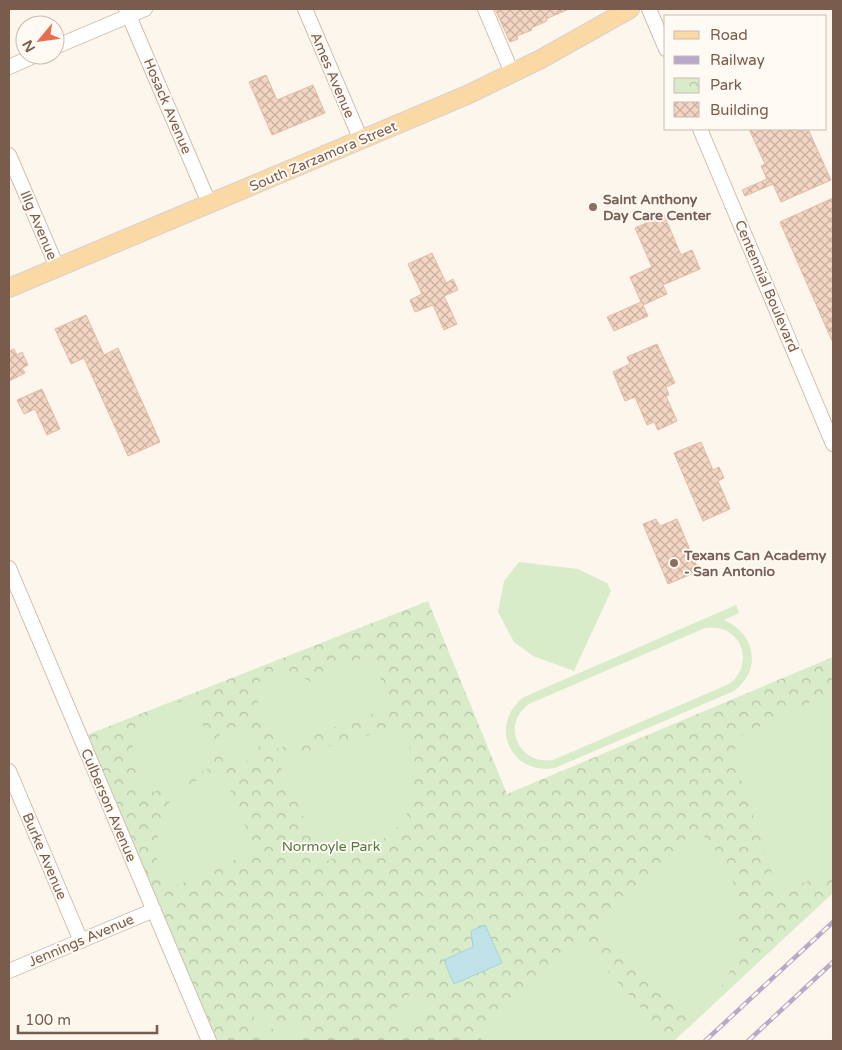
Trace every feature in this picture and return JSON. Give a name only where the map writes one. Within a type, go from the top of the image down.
[{"type":"main road","name":"South Zarzamora Street","points":[[9,288],[467,96],[541,60],[630,9]]},
{"type":"street","points":[[65,42],[128,12],[145,9]]},
{"type":"street","name":"Ames Avenue","points":[[305,9],[361,140]]},
{"type":"street","points":[[485,9],[512,74]]},
{"type":"street","points":[[649,9],[664,44]]},
{"type":"street","name":"Hosack Avenue","points":[[128,12],[210,203]]},
{"type":"street","name":"Centennial Boulevard","points":[[700,130],[833,444]]},
{"type":"street","name":"Illg Avenue","points":[[9,155],[57,267]]},
{"type":"street","name":"Culberson Avenue","points":[[9,568],[209,1041]]},
{"type":"street","name":"Burke Avenue","points":[[9,771],[81,941]]},
{"type":"street","name":"Jennings Avenue","points":[[9,971],[154,910]]},
{"type":"green space","points":[[519,562],[578,569],[607,583],[611,591],[574,671],[533,656],[514,642],[498,612],[504,581]]},
{"type":"green space","name":"Normoyle Park","points":[[428,601],[507,794],[833,657],[833,893],[674,1041],[216,1041],[84,736]]},
{"type":"green space","points":[[736,605],[739,613],[724,620],[735,626],[749,643],[752,663],[749,673],[734,691],[555,768],[539,768],[526,764],[516,756],[509,746],[506,733],[507,721],[513,708],[524,697]],"holes":[[[705,628],[717,628],[727,631],[735,638],[741,646],[743,655],[742,666],[729,684],[553,760],[541,760],[531,756],[517,742],[516,722],[520,713],[529,704]]]},
{"type":"green space","points":[[373,655],[388,701],[383,710],[278,749],[251,685],[274,676],[291,674],[307,680],[328,693],[323,672]]},
{"type":"green space","points":[[833,691],[833,873],[778,891],[733,755],[738,737]]},
{"type":"green space","points":[[192,697],[215,757],[210,768],[144,796],[133,759],[136,720]]},
{"type":"green space","points":[[249,724],[261,753],[255,759],[229,765],[218,737],[223,730]]},
{"type":"green space","points":[[401,726],[412,755],[414,780],[407,814],[392,835],[324,862],[281,768],[284,759]]},
{"type":"green space","points":[[221,769],[253,844],[247,854],[170,888],[157,860],[158,832],[164,811],[177,790]]},
{"type":"green space","points":[[697,828],[717,852],[729,872],[736,891],[739,920],[736,952],[726,979],[719,990],[688,1019],[601,929],[601,917]]},
{"type":"green space","points":[[581,942],[667,1036],[661,1041],[484,1041],[477,1035],[568,946]]},
{"type":"green space","points":[[414,991],[428,1005],[403,1029],[389,1015]]},
{"type":"green space","points":[[270,1009],[274,1016],[257,1024],[253,1016]]},
{"type":"green space","points":[[275,1018],[278,1026],[261,1033],[257,1026]]},
{"type":"green space","points":[[298,1022],[304,1036],[291,1041],[270,1041],[268,1036]]},
{"type":"water","points":[[485,925],[502,963],[454,984],[445,963],[446,959],[473,947],[471,931]]},
{"type":"building","points":[[495,9],[569,9],[546,19],[547,21],[531,28],[532,30],[517,36],[518,39],[510,42]]},
{"type":"building","points":[[266,75],[277,100],[313,85],[325,113],[272,135],[249,82]]},
{"type":"building","points":[[749,130],[808,130],[831,180],[781,202],[773,184],[745,196],[742,190],[767,179],[761,166],[765,164]]},
{"type":"building","points":[[833,198],[833,343],[780,222]]},
{"type":"building","points":[[664,215],[681,255],[692,250],[700,269],[663,285],[667,294],[643,305],[648,316],[614,331],[607,317],[641,302],[630,277],[652,267],[635,228]]},
{"type":"building","points":[[432,253],[446,283],[453,279],[458,290],[444,296],[457,324],[444,330],[433,305],[415,312],[410,300],[422,294],[408,264]]},
{"type":"building","points":[[86,315],[104,355],[118,348],[160,442],[128,456],[84,358],[71,364],[55,329]]},
{"type":"building","points":[[657,344],[675,383],[666,387],[669,395],[666,396],[677,421],[658,430],[654,422],[647,425],[635,397],[625,401],[613,372],[630,364],[627,357]]},
{"type":"building","points":[[14,349],[17,355],[22,352],[28,365],[22,368],[25,373],[9,381],[9,351]]},
{"type":"building","points":[[42,389],[60,429],[47,435],[35,409],[24,414],[17,400]]},
{"type":"building","points":[[701,442],[713,470],[719,467],[724,478],[718,481],[730,509],[703,521],[674,453]]},
{"type":"building","points":[[656,519],[660,526],[677,519],[699,571],[668,584],[643,524]]},
{"type":"railway","points":[[705,1041],[833,922]]},
{"type":"railway","points":[[748,1041],[833,962]]},
{"type":"place","name":"Saint Anthony Day Care Center","points":[[593,207]]},
{"type":"place","name":"Texans Can Academy - San Antonio","points":[[674,563]]}]
